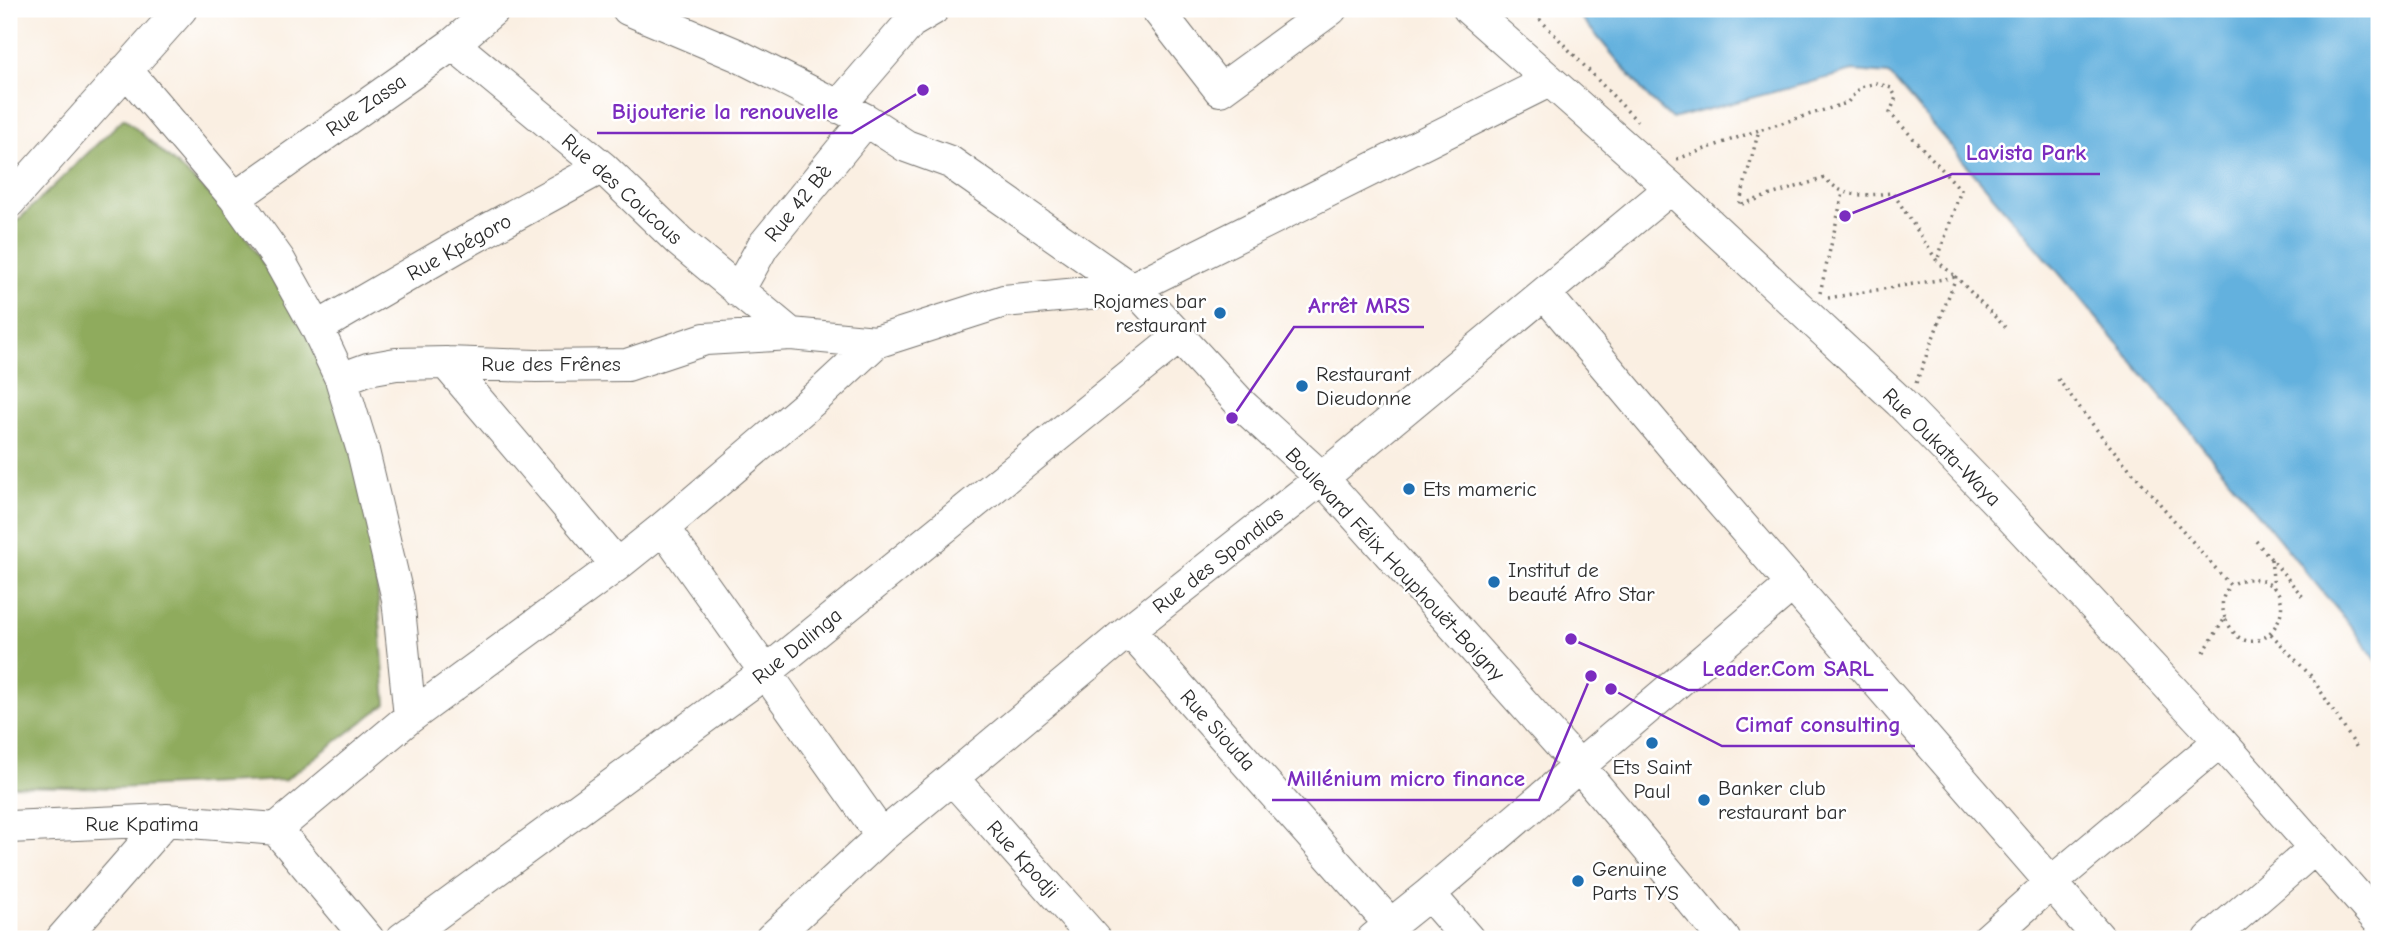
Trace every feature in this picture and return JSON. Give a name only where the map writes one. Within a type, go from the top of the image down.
[{"type":"street","points":[[9,202],[181,9]]},
{"type":"street","name":"Rue Zassa","points":[[235,198],[453,44],[494,9]]},
{"type":"street","name":"Boulevard Félix Houphouët-Boigny","points":[[628,9],[737,55],[866,120],[906,146],[950,162],[1131,289],[1135,289],[1242,405],[1322,478],[1579,766],[1724,939]]},
{"type":"street","points":[[838,107],[911,22],[933,9]]},
{"type":"street","points":[[1157,9],[1220,90],[1331,9]]},
{"type":"street","name":"Rue Oukata-Waya","points":[[1469,9],[1549,81],[1678,178],[2001,506],[2220,741],[2379,921]]},
{"type":"street","name":"Rue des Coucous","points":[[453,44],[602,167],[679,241],[791,334]]},
{"type":"street","points":[[126,70],[235,198],[279,260],[317,328],[341,379],[363,451],[398,599],[410,717]]},
{"type":"street","points":[[1131,289],[1549,81]]},
{"type":"street","name":"Rue 42 Bè","points":[[738,291],[763,246],[866,120]]},
{"type":"street","name":"Rue Kpégoro","points":[[317,328],[602,167]]},
{"type":"street","name":"Rue des Spondias","points":[[771,939],[882,836],[1129,630],[1322,478],[1545,294],[1678,178]]},
{"type":"street","name":"Rue des Frênes","points":[[341,379],[368,369],[396,364],[626,366],[705,339],[791,334],[876,342],[1004,301],[1131,289]]},
{"type":"street","points":[[1545,294],[2100,939]]},
{"type":"street","name":"Rue Dalinga","points":[[402,939],[766,672],[1179,337]]},
{"type":"street","points":[[368,939],[276,829],[410,717],[617,565],[663,528],[820,396],[876,342]]},
{"type":"street","points":[[446,363],[617,565]]},
{"type":"street","points":[[663,528],[882,836]]},
{"type":"street","points":[[1381,932],[1793,584]]},
{"type":"street","name":"Rue Siouda","points":[[1129,630],[1381,932]]},
{"type":"street","points":[[1988,939],[2220,741]]},
{"type":"street","name":"Rue Kpodji","points":[[952,778],[1095,939]]},
{"type":"street","points":[[62,939],[166,820]]},
{"type":"street","name":"Rue Kpatima","points":[[9,827],[166,820],[276,829]]},
{"type":"street","points":[[2210,939],[2315,848]]},
{"type":"street","points":[[1429,894],[1468,939]]},
{"type":"path","points":[[1530,9],[1642,126]]},
{"type":"path","points":[[1678,178],[1676,159],[1847,103],[1860,87],[1877,83],[1891,88],[1896,97],[1890,113],[1961,190],[1937,261]]},
{"type":"path","points":[[1739,205],[1759,130]]},
{"type":"path","points":[[1730,208],[1825,178],[1843,193],[1893,193],[1937,261],[2005,327]]},
{"type":"path","points":[[1843,193],[1820,297],[1832,299],[1956,277]]},
{"type":"path","points":[[1900,402],[1919,380],[1956,277]]},
{"type":"path","points":[[2058,379],[2102,438],[2230,585]]},
{"type":"path","points":[[2256,541],[2304,598]]},
{"type":"path","points":[[2272,559],[2274,588]]},
{"type":"path","points":[[2252,579],[2265,582],[2274,588],[2282,609],[2279,622],[2271,634],[2256,640],[2244,640],[2235,634],[2225,618],[2221,604],[2230,585],[2239,580],[2252,579]]},
{"type":"path","points":[[2202,654],[2225,618]]},
{"type":"path","points":[[2271,634],[2311,676],[2357,748]]},
{"type":"green space","points":[[124,118],[233,215],[336,382],[374,542],[386,704],[285,780],[119,788],[9,786],[9,229]]},
{"type":"water","points":[[1574,9],[2379,9],[2379,664],[2355,631],[2075,292],[1889,74],[1853,71],[1672,119],[1649,98]]},
{"type":"place","name":"Bijouterie la renouvelle","points":[[923,90]]},
{"type":"place","name":"Lavista Park","points":[[1845,216]]},
{"type":"place","name":"Rojames bar restaurant","points":[[1220,313]]},
{"type":"place","name":"Restaurant Dieudonne","points":[[1302,386]]},
{"type":"place","name":"Arrêt MRS","points":[[1232,418]]},
{"type":"place","name":"Ets mameric","points":[[1409,489]]},
{"type":"place","name":"Institut de beauté Afro Star","points":[[1494,582]]},
{"type":"place","name":"Leader.Com SARL","points":[[1571,639]]},
{"type":"place","name":"Millénium micro finance","points":[[1591,676]]},
{"type":"place","name":"Cimaf consulting","points":[[1611,689]]},
{"type":"place","name":"Ets Saint Paul","points":[[1652,743]]},
{"type":"place","name":"Banker club restaurant bar","points":[[1704,800]]},
{"type":"place","name":"Genuine Parts TYS","points":[[1578,881]]}]
